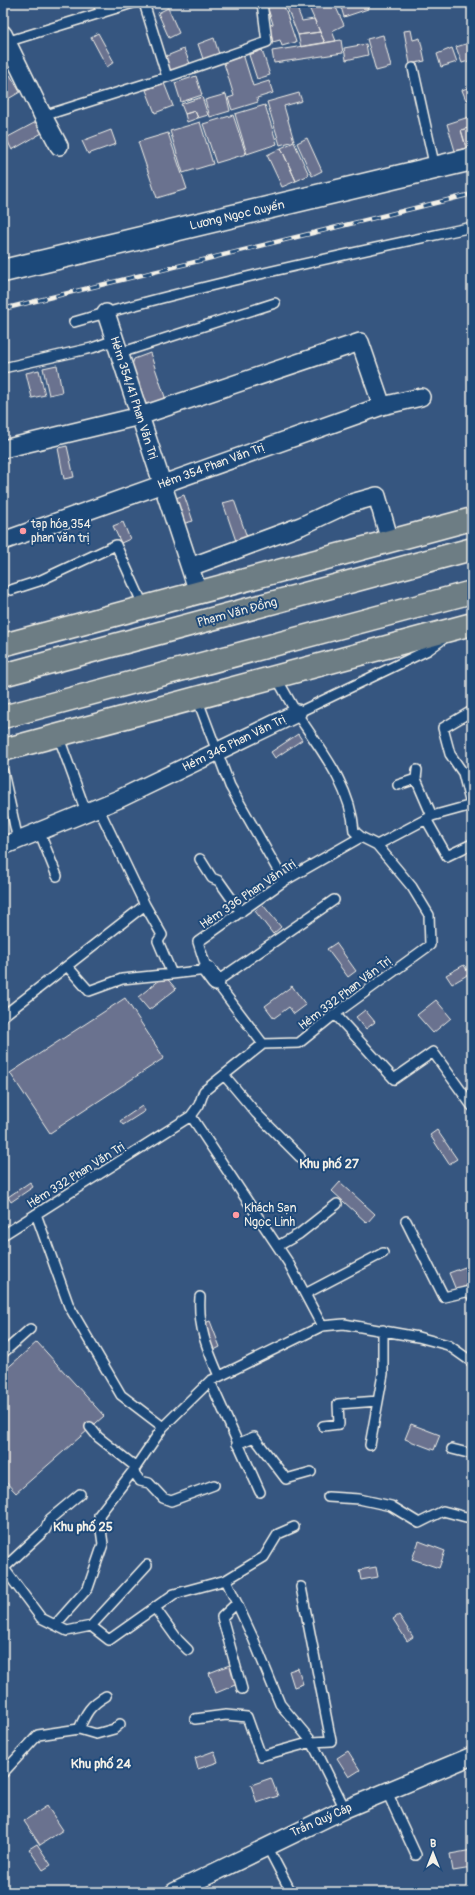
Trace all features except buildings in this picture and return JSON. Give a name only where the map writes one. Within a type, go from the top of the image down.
[{"type":"main road","points":[[3,644],[472,518]]},
{"type":"main road","points":[[390,541],[395,569]]},
{"type":"main road","name":"Phạm Văn Đồng","points":[[3,675],[472,549]]},
{"type":"main road","points":[[3,717],[472,592]]},
{"type":"main road","points":[[3,750],[466,626]]},
{"type":"street","points":[[5,38],[43,116],[60,146]]},
{"type":"street","name":"Lương Ngọc Quyến","points":[[4,268],[472,159]]},
{"type":"street","name":"Hẻm 354/41 Phan Văn Trị","points":[[106,313],[198,592]]},
{"type":"street","points":[[3,449],[140,416],[360,342],[382,406]]},
{"type":"street","name":"Hẻm 354 Phan Văn Trị","points":[[3,541],[382,406],[421,397]]},
{"type":"street","points":[[190,567],[301,526],[348,504],[377,496],[390,541]]},
{"type":"street","name":"Hẻm 346 Phan Văn Trị","points":[[11,843],[92,810],[297,713]]},
{"type":"street","name":"Trần Quý Cáp","points":[[174,1892],[345,1809],[472,1756]]},
{"type":"lane","points":[[98,3],[102,13]]},
{"type":"lane","points":[[5,38],[102,13],[133,3]]},
{"type":"lane","points":[[144,3],[167,77]]},
{"type":"lane","points":[[43,116],[167,77],[267,42],[262,3]]},
{"type":"lane","points":[[413,68],[435,168]]},
{"type":"lane","points":[[74,322],[250,276],[472,227]]},
{"type":"lane","points":[[3,368],[92,348],[117,347],[275,303]]},
{"type":"lane","points":[[11,590],[39,581],[116,545],[144,606]]},
{"type":"lane","name":"Hẻm 346 Phan Văn Trị","points":[[297,713],[428,650],[466,626]]},
{"type":"lane","points":[[276,677],[297,713],[332,766],[353,815],[354,831],[361,837],[377,845],[429,818],[471,805],[463,773],[450,754],[443,728],[472,711]]},
{"type":"lane","points":[[197,698],[230,786],[284,881]]},
{"type":"lane","points":[[58,735],[92,810],[162,935],[158,940],[172,974]]},
{"type":"lane","points":[[3,772],[11,843]]},
{"type":"lane","points":[[398,785],[416,774],[429,818],[447,856],[472,844]]},
{"type":"lane","points":[[39,831],[57,876]]},
{"type":"lane","name":"Hẻm 336 Phan Văn Trị","points":[[212,976],[198,942],[284,881],[361,837]]},
{"type":"lane","name":"Hẻm 332 Phan Văn Trị","points":[[3,1236],[191,1116],[200,1105],[204,1091],[263,1044],[299,1043],[335,1014],[430,945],[429,915],[412,887],[377,845]]},
{"type":"lane","points":[[200,859],[212,878],[219,881],[241,912]]},
{"type":"lane","points":[[67,966],[89,991],[122,979],[172,974],[212,976],[334,900]]},
{"type":"lane","points":[[4,1012],[67,966],[145,905]]},
{"type":"lane","points":[[212,976],[263,1044]]},
{"type":"lane","points":[[335,1014],[394,1079],[433,1052],[472,1106]]},
{"type":"lane","points":[[224,1075],[256,1113],[300,1157]]},
{"type":"lane","points":[[191,1116],[278,1246],[322,1326]]},
{"type":"lane","points":[[278,1246],[299,1234],[337,1204]]},
{"type":"lane","points":[[36,1214],[69,1306],[121,1395],[163,1427]]},
{"type":"lane","points":[[406,1221],[444,1297],[470,1291],[472,1296]]},
{"type":"lane","points":[[305,1294],[383,1253]]},
{"type":"lane","points":[[200,1297],[202,1333],[219,1376]]},
{"type":"lane","points":[[55,1625],[88,1588],[103,1544],[99,1515],[134,1469],[163,1427],[210,1380],[322,1326],[344,1324],[418,1337],[448,1345],[472,1362]]},
{"type":"lane","points":[[3,1354],[30,1329]]},
{"type":"lane","points":[[370,1445],[383,1374],[383,1330]]},
{"type":"lane","points":[[210,1380],[237,1444],[260,1492]]},
{"type":"lane","points":[[323,1426],[339,1424],[338,1404],[378,1401]]},
{"type":"lane","points":[[90,1427],[98,1437],[134,1469],[140,1482],[149,1484],[163,1498],[171,1501],[214,1485]]},
{"type":"lane","points":[[237,1444],[254,1437],[286,1479],[311,1472]]},
{"type":"lane","points":[[452,1449],[472,1454]]},
{"type":"lane","points":[[80,1494],[50,1519],[45,1530],[3,1568],[40,1618],[67,1631],[91,1626],[147,1565]]},
{"type":"lane","points":[[328,1497],[359,1499],[391,1506],[419,1523],[443,1511],[466,1517],[472,1516]]},
{"type":"lane","points":[[91,1626],[109,1640],[174,1594],[226,1580],[264,1557],[278,1534],[294,1527]]},
{"type":"lane","points":[[226,1580],[280,1704],[312,1742],[345,1809]]},
{"type":"lane","points":[[195,1719],[226,1715],[247,1717],[261,1756],[312,1742],[331,1741],[302,1587]]},
{"type":"lane","points":[[237,1603],[222,1617],[242,1689]]},
{"type":"lane","points":[[155,1608],[178,1640],[188,1650]]},
{"type":"lane","points":[[79,1729],[87,1710],[98,1700],[106,1696]]},
{"type":"lane","points":[[3,1773],[38,1736],[79,1729],[96,1734],[114,1729],[120,1724]]},
{"type":"lane","points":[[387,1792],[416,1855]]},
{"type":"lane","points":[[267,1846],[291,1892]]},
{"type":"railway","points":[[3,309],[472,194]]},
{"type":"place","name":"tạp hóa 354 phan văn trị","points":[[23,531]]},
{"type":"place","name":"Khách Sạn Ngọc Linh","points":[[236,1215]]},
{"type":"district","name":"Khu phố 27","points":[[329,1163]]},
{"type":"district","name":"Khu phố 25","points":[[83,1526]]},
{"type":"district","name":"Khu phố 24","points":[[101,1763]]}]
